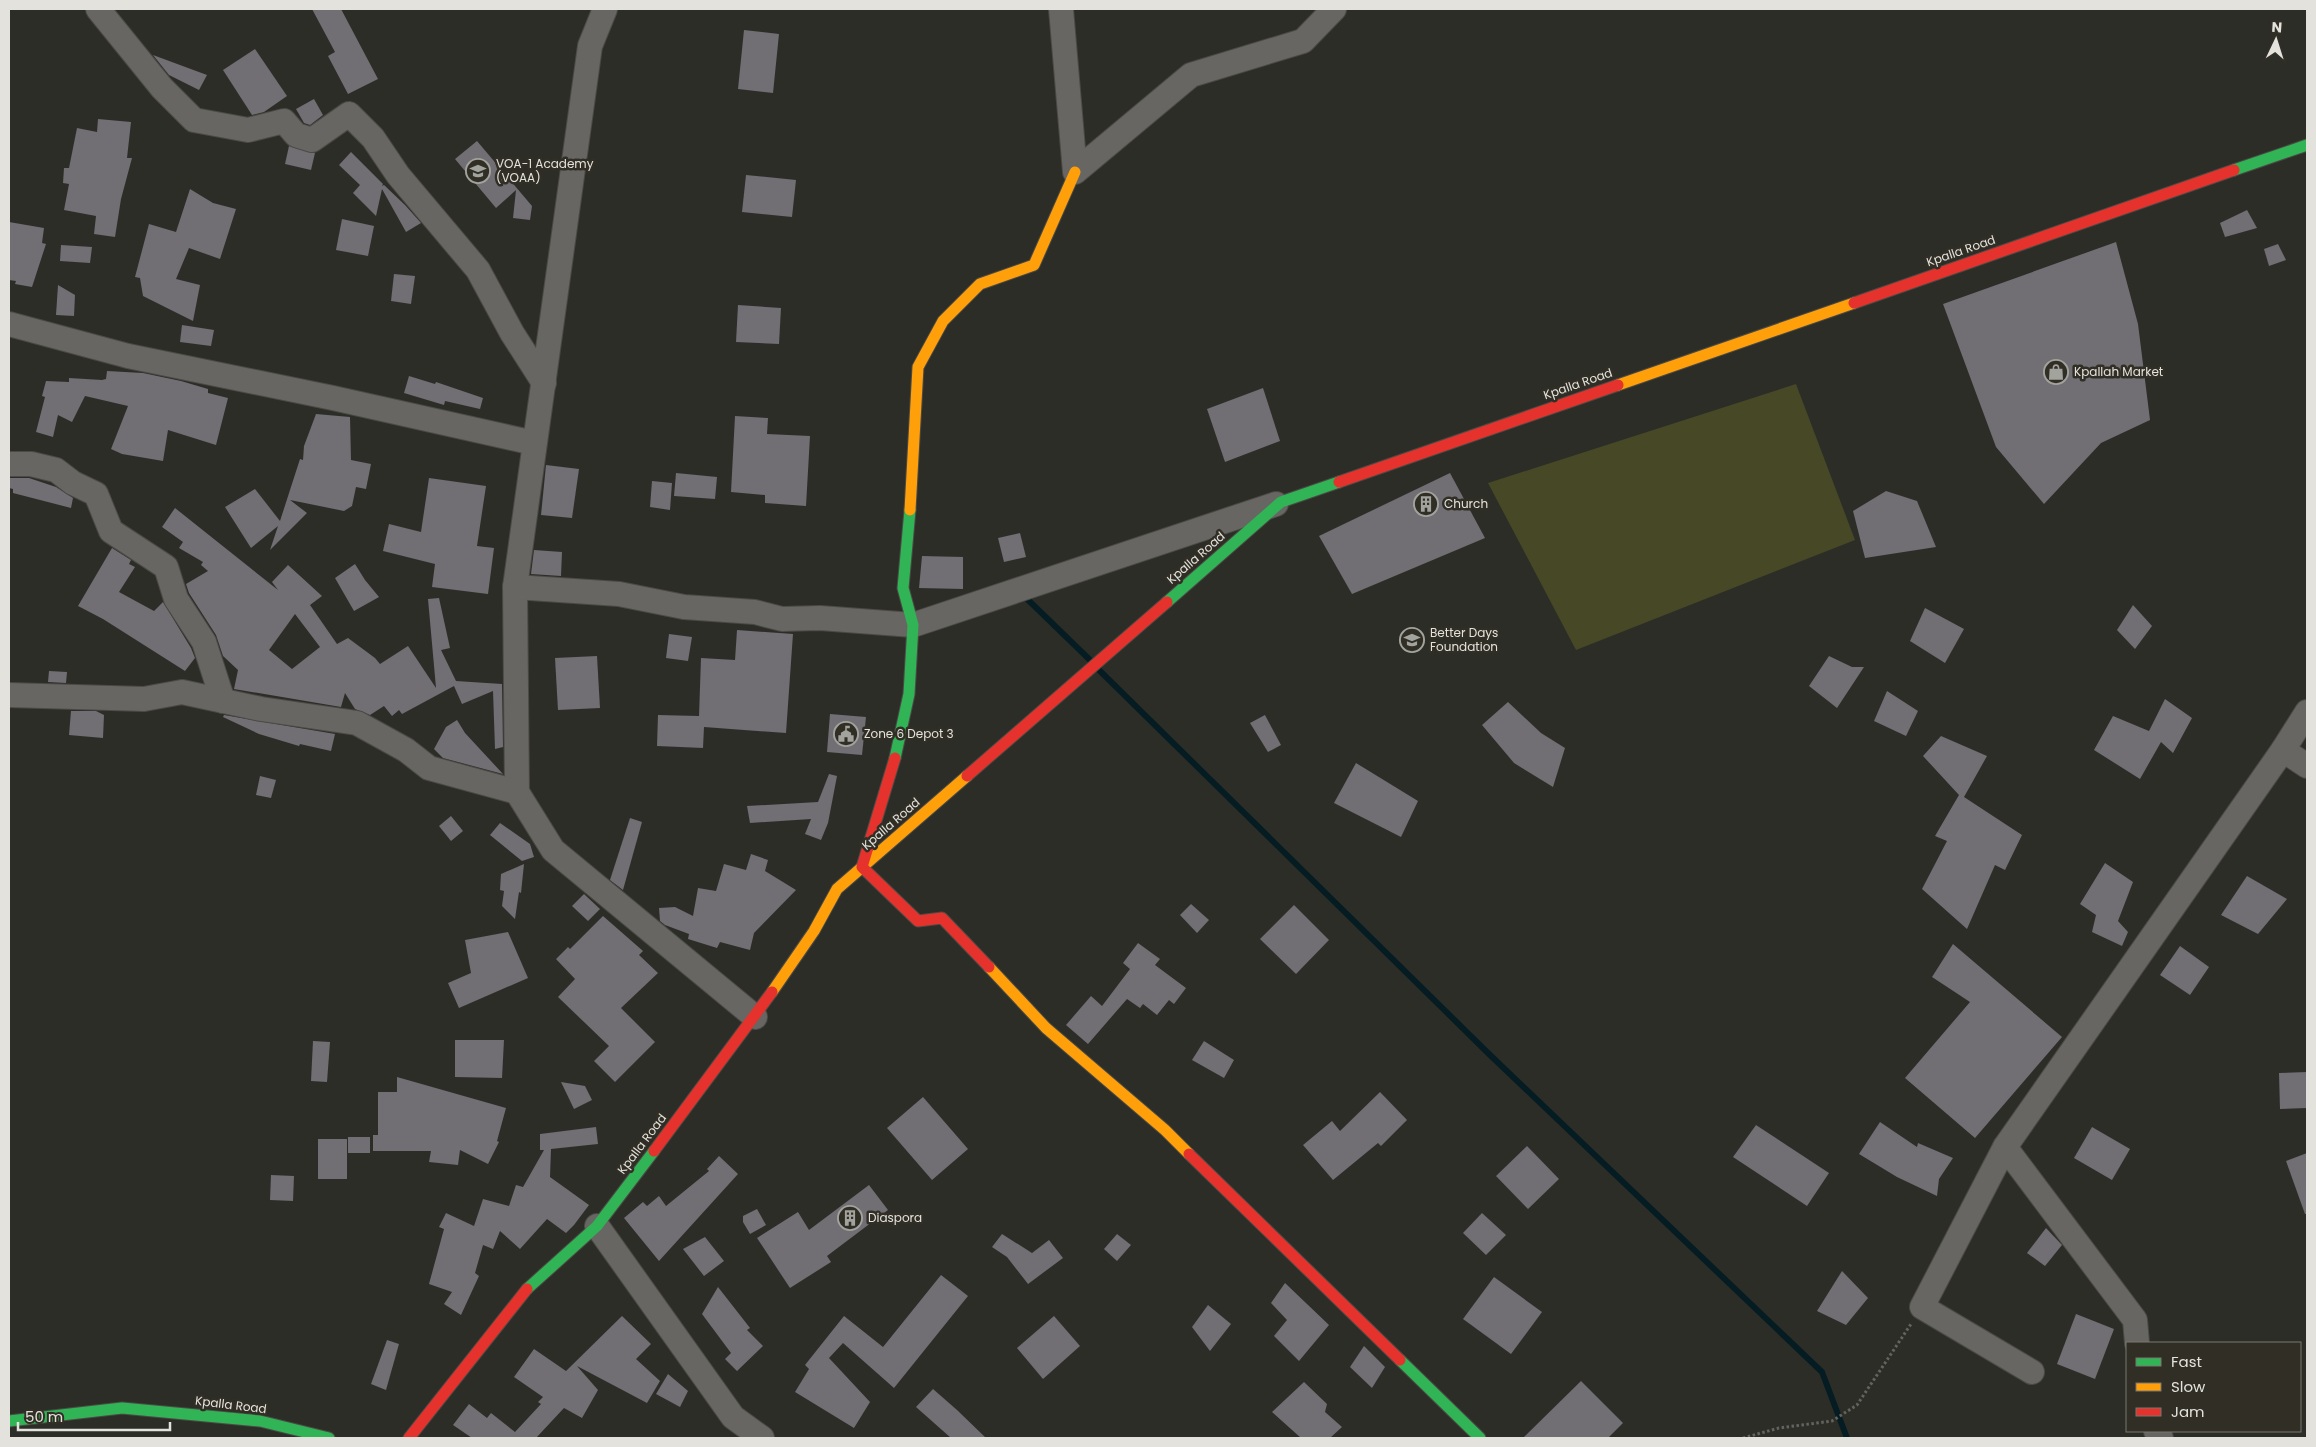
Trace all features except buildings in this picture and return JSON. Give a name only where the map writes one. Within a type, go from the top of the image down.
[{"type":"street","points":[[98,9],[156,82],[194,120],[248,130],[284,121],[296,135],[312,140],[349,114],[373,138],[398,175],[478,270],[512,333],[544,384]]},
{"type":"street","points":[[605,9],[590,46],[566,206],[544,384],[534,443],[515,588],[517,792],[552,850],[755,1017]]},
{"type":"street","points":[[1061,9],[1075,172]]},
{"type":"street","points":[[1334,9],[1303,41],[1191,75],[1075,172],[1034,265],[980,284],[943,320],[918,367],[912,488],[903,588],[913,625],[910,694],[895,759],[862,867],[918,921],[942,918],[1046,1028],[1165,1130],[1480,1438]]},
{"type":"street","name":"Kpalla Road","points":[[409,1438],[532,1283],[597,1226],[755,1017],[814,931],[837,888],[1282,502],[2307,145]]},
{"type":"street","points":[[9,324],[128,356],[534,443]]},
{"type":"street","points":[[9,464],[31,464],[56,470],[73,483],[96,494],[112,531],[166,567],[176,599],[204,642],[223,701]]},
{"type":"street","points":[[515,588],[618,594],[684,607],[754,612],[782,619],[820,618],[913,625],[1282,502]]},
{"type":"street","points":[[9,695],[144,699],[182,692],[261,709],[357,724],[406,750],[429,768],[517,792]]},
{"type":"street","points":[[2032,1372],[1922,1307],[2004,1147],[2283,750],[2307,712]]},
{"type":"street","points":[[2283,750],[2307,766]]},
{"type":"street","points":[[2004,1147],[2135,1320],[2137,1342]]},
{"type":"street","points":[[597,1226],[733,1417],[762,1438]]},
{"type":"street","name":"Kpalla Road","points":[[9,1420],[122,1408],[260,1421],[329,1438]]},
{"type":"path","points":[[1743,1438],[1779,1428],[1832,1421],[1857,1405],[1922,1307]]},
{"type":"green space","points":[[1796,384],[1855,540],[1576,650],[1488,483]]},
{"type":"waterway","points":[[1022,594],[1090,660]]},
{"type":"waterway","points":[[1098,669],[1489,1054],[1822,1372],[1847,1438]]},
{"type":"traffic: fast","points":[[2234,170],[2307,145]]},
{"type":"traffic: fast","points":[[1167,602],[1281,502],[1339,482]]},
{"type":"traffic: fast","points":[[895,758],[909,694],[913,625],[903,588],[910,510]]},
{"type":"traffic: fast","points":[[527,1289],[597,1226],[654,1151]]},
{"type":"traffic: fast","points":[[1400,1360],[1480,1438]]},
{"type":"traffic: fast","points":[[9,1421],[122,1408],[260,1421],[329,1438]]},
{"type":"traffic: slow","points":[[910,510],[918,367],[943,321],[980,284],[1034,265],[1075,172]]},
{"type":"traffic: slow","points":[[1618,385],[1854,303]]},
{"type":"traffic: slow","points":[[772,992],[814,931],[837,889],[967,776]]},
{"type":"traffic: slow","points":[[989,967],[1046,1028],[1165,1130],[1189,1154]]},
{"type":"traffic: jam","points":[[1854,303],[2234,170]]},
{"type":"traffic: jam","points":[[1339,482],[1618,385]]},
{"type":"traffic: jam","points":[[967,776],[1167,602]]},
{"type":"traffic: jam","points":[[895,758],[862,867],[918,921],[942,918],[989,967]]},
{"type":"traffic: jam","points":[[654,1151],[772,992]]},
{"type":"traffic: jam","points":[[1189,1154],[1400,1360]]},
{"type":"traffic: jam","points":[[409,1438],[527,1289]]},
{"type":"place","name":"VOA-1 Academy (VOAA)","points":[[478,171]]},
{"type":"place","name":"Kpallah Market","points":[[2056,372]]},
{"type":"place","name":"Church","points":[[1426,504]]},
{"type":"place","name":"Better Days Foundation","points":[[1412,640]]},
{"type":"place","name":"Zone 6 Depot 3","points":[[846,734]]},
{"type":"place","name":"Diaspora","points":[[850,1218]]}]
